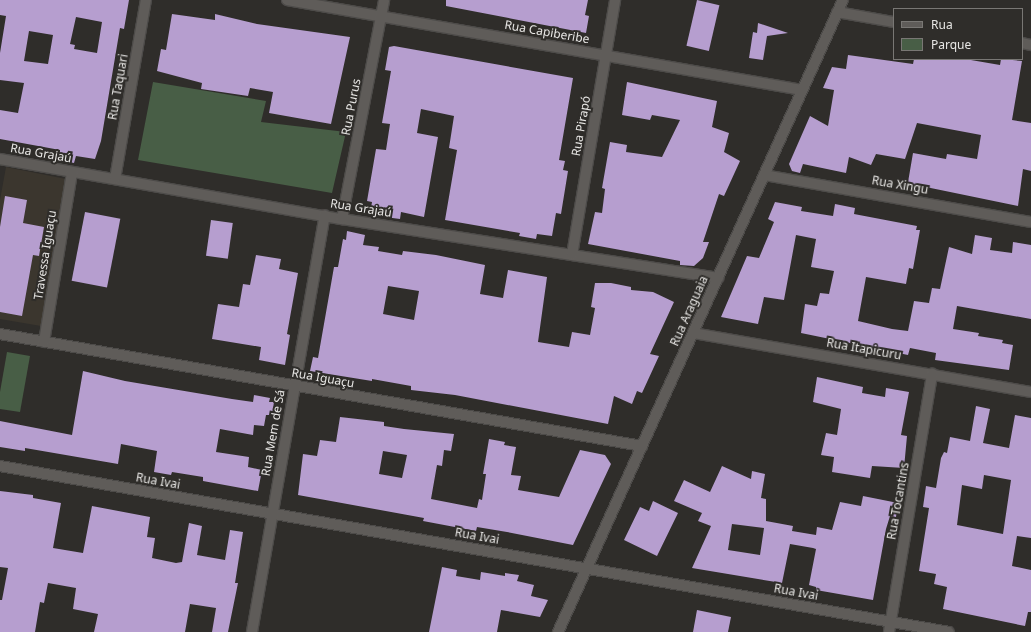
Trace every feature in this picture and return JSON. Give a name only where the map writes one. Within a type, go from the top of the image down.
[{"type":"street","name":"Rua Taquari","points":[[116,179],[146,0]]},
{"type":"street","name":"Rua Capiberibe","points":[[287,0],[382,15],[802,90]]},
{"type":"street","name":"Rua Purus","points":[[342,219],[384,0]]},
{"type":"street","name":"Rua Pirapó","points":[[572,255],[615,0]]},
{"type":"street","name":"Rua Araguaia","points":[[558,632],[843,0]]},
{"type":"street","points":[[837,12],[893,22]]},
{"type":"street","name":"Rua Grajaú","points":[[0,159],[342,219],[718,278]]},
{"type":"street","name":"Travessa Iguaçu","points":[[44,342],[72,172]]},
{"type":"street","name":"Rua Xingu","points":[[764,175],[1031,222]]},
{"type":"street","name":"Rua Mem de Sá","points":[[252,632],[325,216]]},
{"type":"street","name":"Rua Itapicuru","points":[[693,333],[1031,392]]},
{"type":"street","name":"Rua Iguaçu","points":[[0,334],[295,387],[642,446]]},
{"type":"street","name":"Rua Tocantins","points":[[890,627],[932,374]]},
{"type":"street","name":"Rua Ivai","points":[[0,466],[587,568],[890,627],[949,632]]},
{"type":"shaded area","points":[[6,167],[66,179],[41,326],[0,319],[0,200]]},
{"type":"green space","points":[[153,82],[266,101],[261,122],[346,132],[332,193],[138,160]]},
{"type":"green space","points":[[7,352],[30,356],[20,412],[0,409],[0,392]]},
{"type":"building","points":[[0,0],[129,0],[124,29],[120,28],[101,141],[95,159],[76,156],[74,163],[59,160],[60,150],[0,139],[0,110],[18,113],[24,83],[0,80],[0,53],[6,16],[0,15]],"holes":[[[76,17],[102,22],[97,53],[74,49],[75,45],[70,44]],[[29,31],[53,35],[48,64],[24,61]]]},
{"type":"building","points":[[446,0],[588,0],[585,15],[589,16],[586,33],[446,6]]},
{"type":"building","points":[[697,0],[719,5],[709,51],[686,46]]},
{"type":"building","points":[[172,14],[215,20],[215,14],[257,24],[350,37],[331,124],[269,113],[273,92],[250,88],[248,96],[201,89],[202,83],[157,71],[161,49],[166,50]]},
{"type":"building","points":[[758,23],[788,33],[767,36],[763,60],[749,58],[753,32],[757,33]]},
{"type":"building","points":[[394,46],[573,78],[559,160],[565,161],[563,170],[568,171],[561,214],[556,213],[552,236],[537,234],[536,239],[519,236],[520,233],[445,220],[457,150],[449,148],[454,116],[421,109],[417,133],[438,137],[424,217],[401,212],[400,219],[385,217],[386,210],[371,208],[372,202],[367,201],[376,149],[386,150],[390,124],[382,123],[391,71],[385,70],[389,47]]},
{"type":"building","points":[[848,55],[913,64],[914,60],[971,60],[1000,65],[1001,60],[1022,61],[1012,120],[1031,123],[1031,171],[1023,169],[1018,206],[921,186],[920,190],[907,188],[913,153],[946,159],[947,154],[977,159],[981,135],[917,123],[905,159],[876,154],[871,165],[849,157],[846,173],[803,164],[800,173],[792,171],[789,164],[810,116],[828,126],[834,90],[823,88],[832,67],[846,69]]},
{"type":"building","points":[[627,82],[717,101],[712,127],[729,133],[724,152],[740,161],[724,196],[719,194],[703,242],[709,242],[703,258],[694,266],[680,265],[680,261],[588,244],[595,212],[602,213],[605,189],[602,188],[610,142],[627,145],[626,152],[662,157],[680,120],[652,115],[650,120],[622,115]]},
{"type":"building","points":[[5,196],[27,200],[23,223],[44,227],[39,256],[33,255],[22,316],[0,312],[0,227]]},
{"type":"building","points":[[775,202],[802,207],[801,211],[833,216],[835,204],[855,208],[854,214],[917,226],[916,230],[920,230],[913,269],[909,268],[906,284],[866,277],[858,321],[892,329],[908,331],[914,301],[929,303],[932,288],[940,289],[949,247],[972,254],[975,235],[992,238],[990,250],[1012,253],[1013,242],[1031,245],[1031,319],[957,306],[953,329],[979,333],[978,336],[1003,340],[1002,343],[1013,345],[1009,370],[935,360],[936,353],[910,348],[908,355],[801,333],[805,304],[817,306],[820,293],[829,294],[834,271],[811,267],[816,239],[796,235],[784,300],[764,297],[758,324],[721,317],[747,256],[759,258],[774,222],[768,219]]},
{"type":"building","points":[[85,212],[120,219],[107,288],[72,281]]},
{"type":"building","points":[[211,220],[233,223],[228,259],[206,256]]},
{"type":"building","points":[[347,231],[365,235],[363,245],[379,247],[378,251],[402,255],[403,251],[436,255],[485,265],[480,294],[503,298],[508,270],[547,277],[538,342],[569,347],[572,332],[590,335],[595,308],[591,307],[595,283],[611,283],[631,287],[631,290],[653,292],[674,302],[650,354],[659,356],[642,393],[637,391],[632,404],[614,396],[608,424],[455,395],[411,390],[411,386],[372,379],[372,381],[310,371],[313,357],[318,358],[334,267],[338,267],[343,239],[346,240]],"holes":[[[388,286],[419,291],[414,320],[383,314]]]},
{"type":"building","points":[[256,255],[281,259],[279,269],[298,273],[287,334],[290,335],[285,365],[259,360],[261,347],[212,339],[218,304],[239,307],[243,284],[250,285]]},
{"type":"building","points":[[83,371],[125,381],[232,399],[253,402],[254,395],[270,398],[269,402],[274,402],[272,415],[266,415],[264,426],[254,425],[253,435],[220,429],[216,452],[249,457],[248,467],[262,470],[258,491],[203,481],[203,477],[172,472],[171,475],[154,472],[157,451],[121,444],[118,464],[25,448],[25,451],[0,447],[0,421],[72,435]]},
{"type":"building","points":[[817,377],[863,387],[862,393],[885,397],[886,388],[909,392],[901,435],[907,436],[904,468],[872,466],[870,478],[832,472],[834,457],[821,455],[826,433],[837,435],[841,409],[813,402]]},
{"type":"building","points":[[976,406],[990,409],[983,443],[1009,448],[1015,415],[1031,418],[1031,538],[1017,536],[1012,566],[1031,570],[1031,612],[1028,612],[1025,626],[943,609],[947,587],[934,584],[936,574],[919,571],[929,508],[923,507],[926,486],[936,488],[941,458],[944,452],[947,453],[950,437],[970,441]],"holes":[[[984,475],[1011,480],[1003,534],[957,525],[962,485],[982,489]]]},
{"type":"building","points":[[340,417],[384,422],[384,426],[404,429],[454,434],[451,451],[444,450],[442,466],[437,465],[431,499],[477,508],[479,499],[482,500],[486,474],[483,474],[489,439],[505,442],[504,445],[516,447],[511,475],[521,476],[518,490],[559,497],[580,450],[605,455],[611,464],[573,545],[477,527],[476,531],[423,521],[424,518],[298,495],[303,454],[317,456],[320,440],[336,442]],"holes":[[[383,451],[407,455],[402,478],[379,474]]]},
{"type":"building","points":[[722,466],[751,479],[752,471],[765,474],[761,498],[766,499],[766,521],[793,526],[792,531],[816,535],[817,527],[832,530],[840,502],[861,506],[863,496],[898,503],[896,517],[890,516],[886,529],[873,600],[816,590],[816,587],[809,585],[816,549],[813,548],[790,544],[782,583],[692,568],[711,526],[698,521],[702,513],[674,501],[684,480],[710,492]],"holes":[[[732,524],[764,528],[760,555],[728,550]]]},
{"type":"building","points":[[0,491],[33,495],[33,498],[61,503],[53,548],[83,553],[92,506],[150,517],[147,537],[155,538],[152,558],[176,563],[182,562],[189,523],[202,526],[197,555],[225,560],[230,530],[243,532],[235,583],[238,583],[228,632],[212,632],[216,608],[190,604],[185,632],[94,632],[98,614],[73,609],[76,588],[48,583],[44,603],[40,602],[35,632],[0,632],[0,600],[2,600],[8,568],[0,567]]},
{"type":"building","points":[[653,501],[678,513],[657,556],[624,540],[640,507],[649,511]]},
{"type":"building","points":[[442,567],[457,570],[456,576],[480,580],[481,572],[505,576],[505,573],[519,575],[517,581],[534,585],[531,596],[548,600],[540,617],[501,610],[497,632],[429,632]]},
{"type":"building","points":[[697,610],[731,617],[728,632],[693,632]]}]
